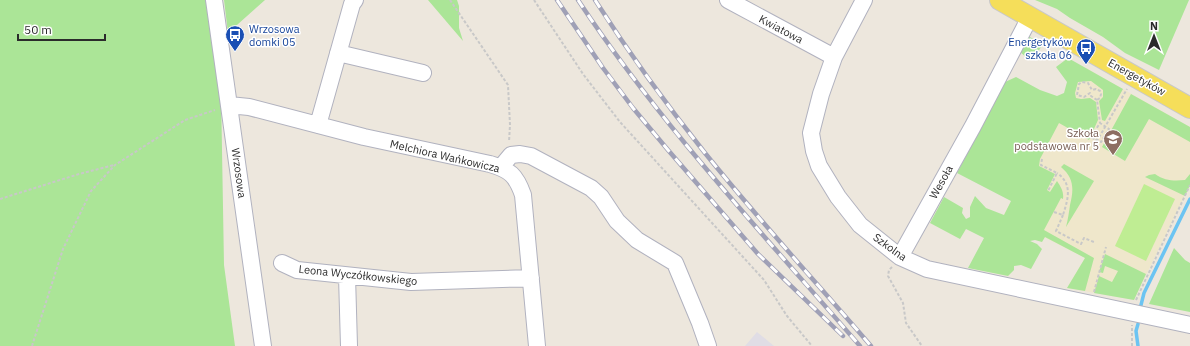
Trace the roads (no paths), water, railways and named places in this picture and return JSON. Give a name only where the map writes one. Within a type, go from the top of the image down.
[{"type":"main road","name":"Energetyków","points":[[1000,0],[1190,108]]},
{"type":"street","name":"Wrzosowa","points":[[214,0],[263,346]]},
{"type":"street","points":[[318,125],[352,4],[355,0]]},
{"type":"street","name":"Kwiatowa","points":[[728,0],[834,57]]},
{"type":"street","name":"Szkolna","points":[[864,0],[834,57],[821,94],[811,133],[814,151],[819,166],[838,196],[860,225],[900,257],[927,269],[1190,325]]},
{"type":"street","name":"Wesoła","points":[[900,257],[973,126],[1030,17]]},
{"type":"street","points":[[338,53],[423,73]]},
{"type":"street","name":"Melchiora Wańkowicza","points":[[229,106],[250,107],[371,139],[490,164],[508,171],[514,176],[523,195],[537,346]]},
{"type":"street","points":[[501,168],[511,155],[520,154],[531,156],[591,188],[601,197],[617,221],[637,240],[675,263],[708,346]]},
{"type":"street","name":"Leona Wyczółkowskiego","points":[[282,263],[297,270],[411,282],[531,278]]},
{"type":"street","points":[[346,276],[349,346]]},
{"type":"waterway","points":[[1141,305],[1144,293],[1190,199]]},
{"type":"waterway","points":[[1138,324],[1136,331],[1138,346]]},
{"type":"railway","points":[[557,0],[603,68],[633,108],[668,150],[758,254],[843,336]]},
{"type":"railway","points":[[578,0],[643,91],[713,178],[860,346]]},
{"type":"railway","points":[[595,0],[648,78],[705,153],[766,226],[871,346]]},
{"type":"place","name":"Wrzosowa domki 05","points":[[235,52]]},
{"type":"place","name":"Energetyków szkoła 06","points":[[1086,65]]},
{"type":"place","name":"Szkoła podstawowa nr 5","points":[[1113,156]]}]
